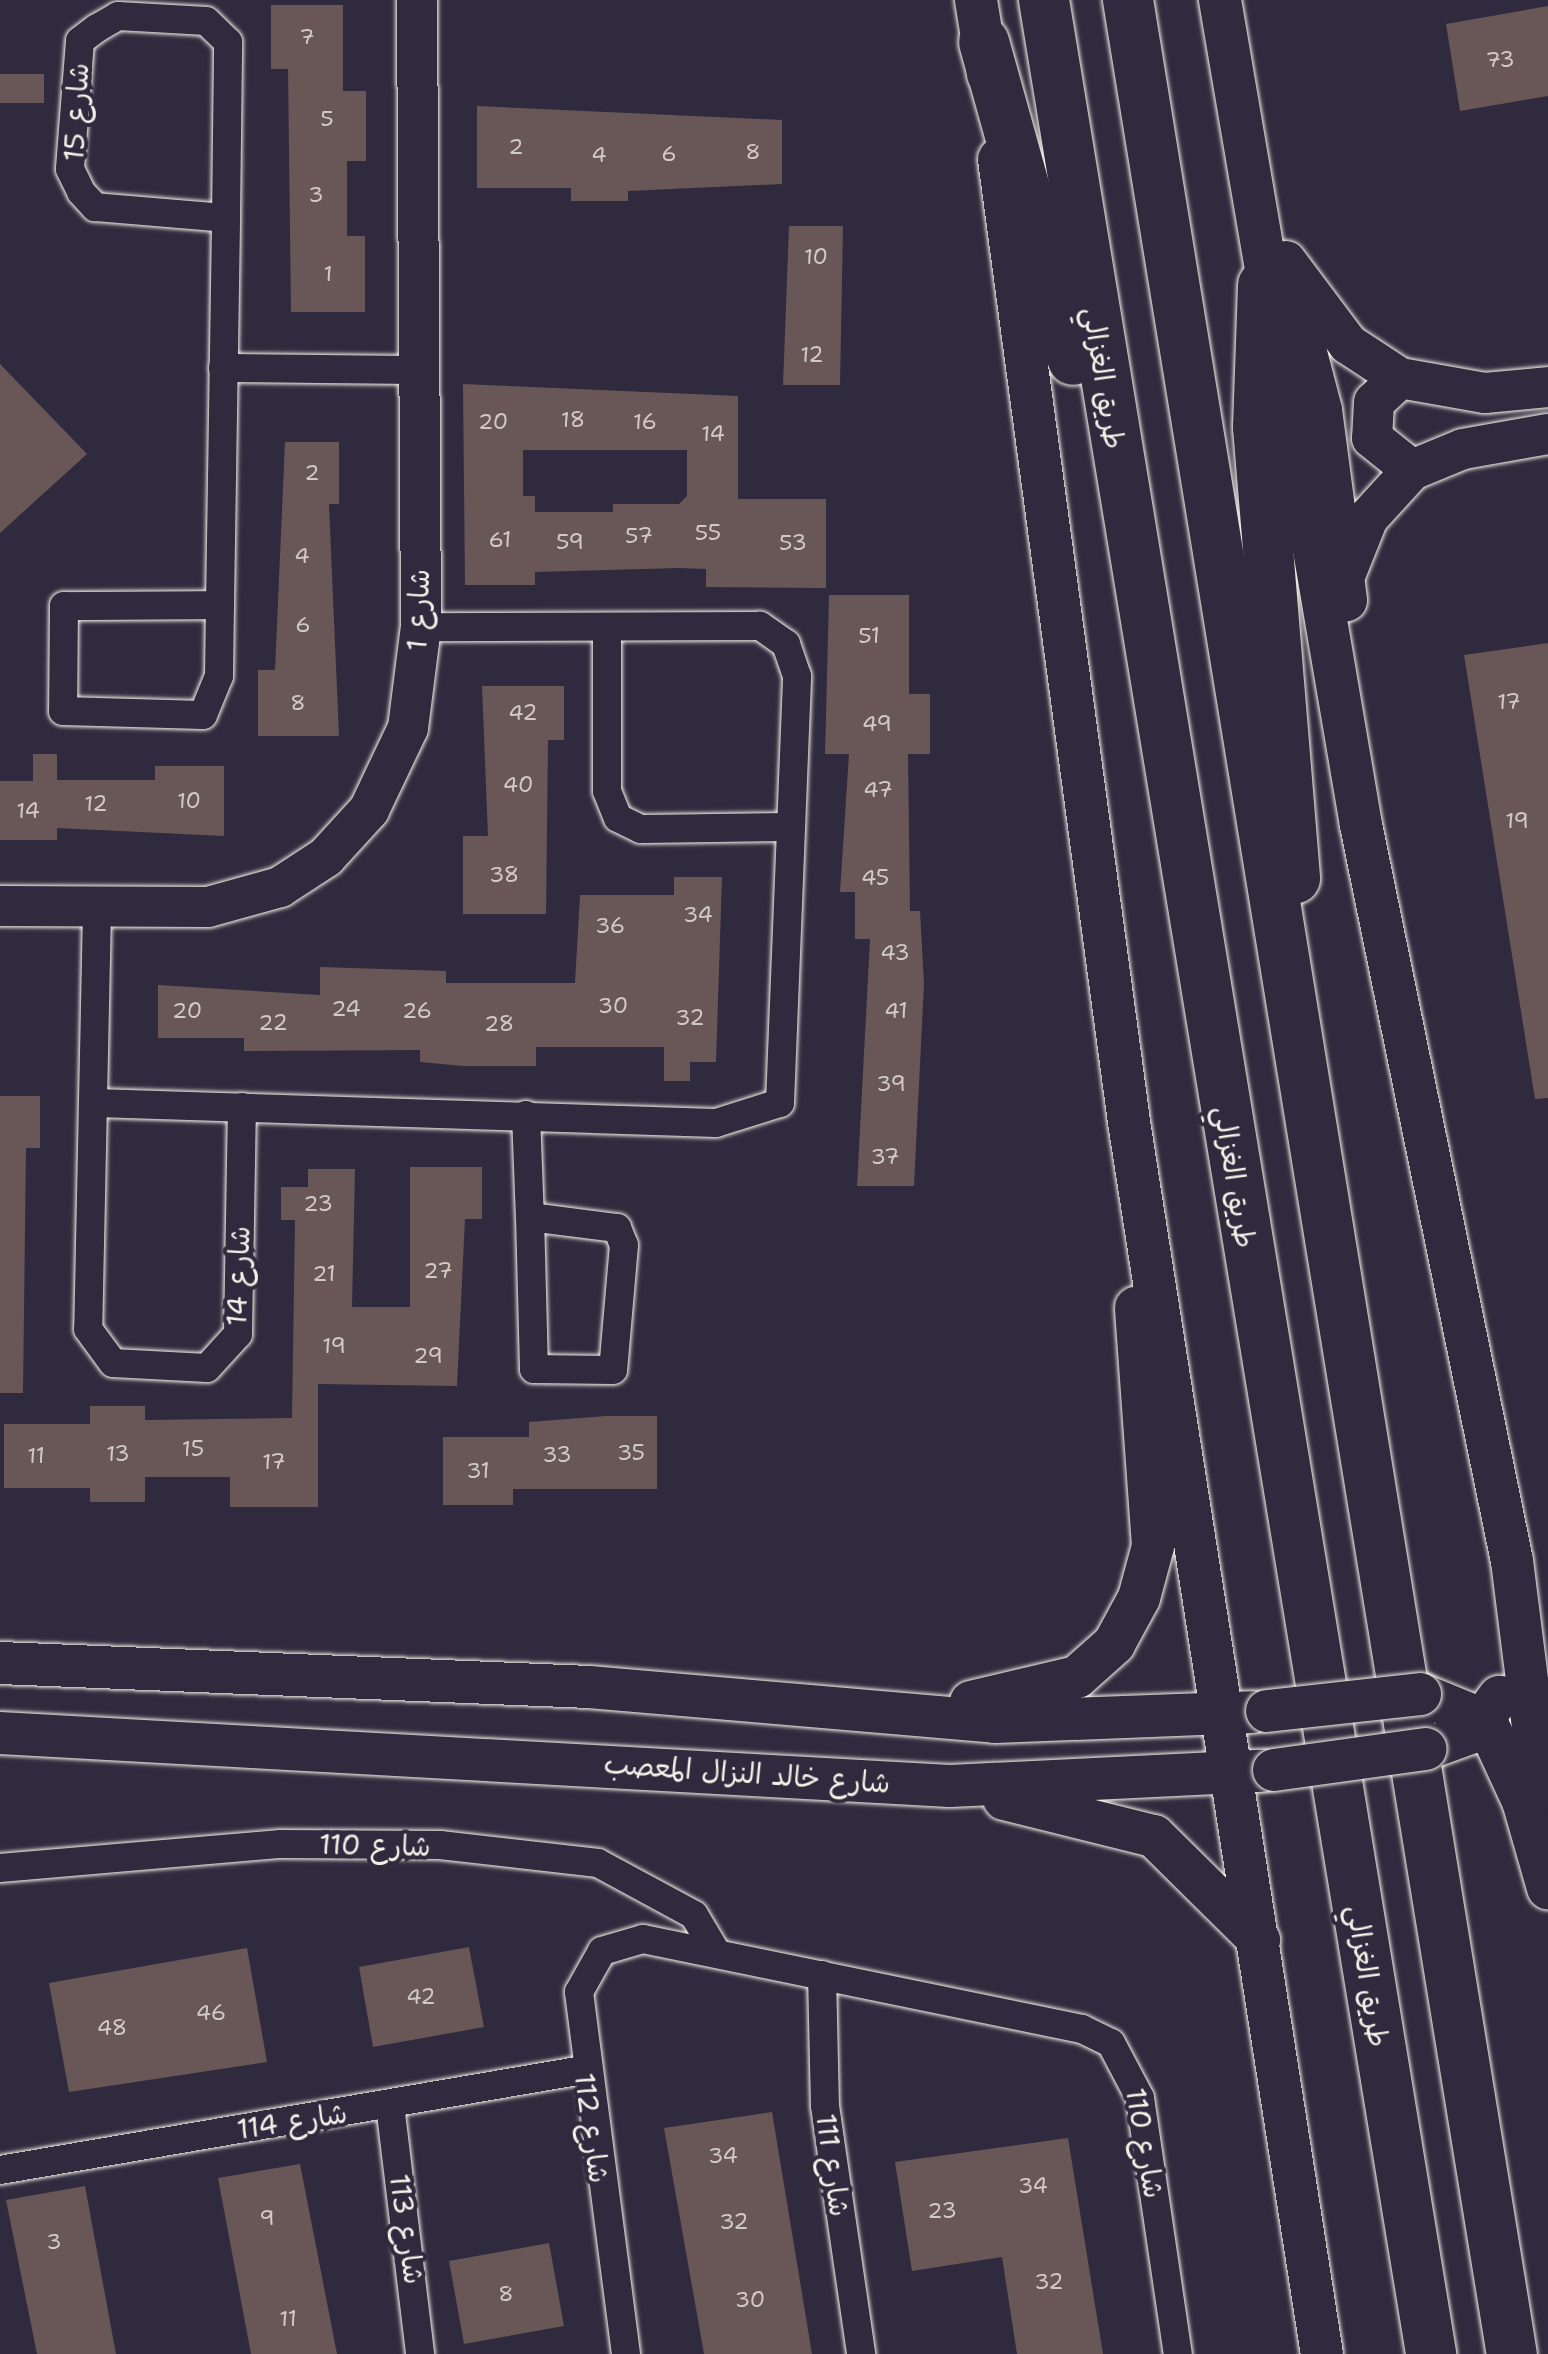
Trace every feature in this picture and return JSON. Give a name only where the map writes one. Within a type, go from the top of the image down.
[{"type":"highway","name":"طريق الغزالي","points":[[1044,0],[1152,679],[1430,2354]]},
{"type":"highway","points":[[1128,0],[1305,1108],[1512,2354]]},
{"type":"highway","points":[[980,21],[1152,679]]},
{"type":"highway","points":[[1270,265],[1258,427],[1289,753],[1305,1108]]},
{"type":"main road","points":[[1220,0],[1241,152],[1270,265],[1320,410],[1344,578],[1360,825]]},
{"type":"main road","points":[[980,21],[1129,1122],[1224,1714],[1254,1772],[1259,1940],[1322,2354]]},
{"type":"main road","points":[[1270,265],[1360,825],[1512,1561],[1548,1846]]},
{"type":"main road","points":[[906,1712],[1076,1677],[1114,1644],[1139,1598],[1153,1546],[1129,1122]]},
{"type":"main road","points":[[1486,1721],[1505,1677],[1512,1561]]},
{"type":"main road","points":[[0,1663],[372,1675],[1085,1725],[1420,1694],[1486,1721],[1523,1801],[1548,1888]]},
{"type":"main road","name":"شارع خالد النزال المعصب","points":[[0,1732],[950,1786],[1254,1772],[1426,1749],[1486,1721]]},
{"type":"main road","points":[[950,1786],[1154,1836],[1259,1940]]},
{"type":"street","name":"شارع 1","points":[[0,906],[97,910],[208,907],[280,887],[326,857],[370,810],[408,728],[421,627],[417,0]]},
{"type":"street","name":"شارع 15","points":[[220,605],[64,606],[63,712],[202,715],[219,676],[224,368],[226,218],[228,42],[220,29],[118,16],[97,28],[80,41],[70,169],[82,192],[95,207],[226,218]]},
{"type":"street","points":[[1270,265],[1327,321],[1400,378],[1470,392],[1548,387]]},
{"type":"street","points":[[224,368],[420,370]]},
{"type":"street","points":[[1400,378],[1374,402],[1372,438],[1412,470]]},
{"type":"street","points":[[1344,578],[1368,518],[1412,470],[1464,448],[1548,434]]},
{"type":"street","points":[[96,1103],[716,1123],[780,1103],[797,676],[786,644],[760,626],[421,627]]},
{"type":"street","points":[[607,629],[607,792],[618,818],[641,829],[788,827]]},
{"type":"street","name":"شارع 14","points":[[97,910],[96,1103],[88,1329],[97,1352],[113,1364],[207,1368],[238,1334],[242,1106]]},
{"type":"street","points":[[526,1116],[534,1370],[614,1370],[624,1245],[617,1228],[530,1217]]},
{"type":"street","name":"شارع 110","points":[[0,1868],[282,1844],[440,1845],[598,1863],[694,1915],[716,1952]]},
{"type":"street","name":"شارع 110","points":[[644,1940],[1082,2029],[1111,2043],[1140,2098],[1178,2354]]},
{"type":"street","name":"شارع 112","points":[[626,2354],[583,2070],[586,1967],[618,1943],[644,1940]]},
{"type":"street","name":"شارع 111","points":[[822,1975],[825,2106],[861,2354]]},
{"type":"street","name":"114 شارع","points":[[0,2170],[583,2070]]},
{"type":"street","name":"شارع 113","points":[[390,2105],[420,2354]]},
{"type":"building","points":[[271,5],[343,5],[343,91],[366,91],[366,161],[347,161],[347,236],[365,236],[365,312],[291,312],[288,69],[271,69]]},
{"type":"building","points":[[1548,6],[1548,96],[1460,111],[1446,24]]},
{"type":"building","points":[[0,74],[44,74],[44,103],[0,103]]},
{"type":"building","points":[[477,106],[782,120],[782,184],[628,191],[628,201],[571,201],[571,188],[477,188]]},
{"type":"building","points":[[789,226],[843,226],[840,385],[783,385]]},
{"type":"building","points":[[0,364],[87,454],[0,533]]},
{"type":"building","points":[[463,384],[738,396],[738,499],[826,499],[826,588],[706,587],[706,569],[679,568],[535,572],[535,585],[465,585]],"holes":[[[523,450],[687,450],[687,496],[679,504],[613,504],[613,512],[535,512],[535,496],[523,496]]]},
{"type":"building","points":[[285,442],[339,442],[339,504],[329,504],[339,736],[258,736],[258,670],[275,670]]},
{"type":"building","points":[[829,595],[909,595],[909,694],[930,694],[930,754],[908,754],[910,911],[920,911],[924,984],[914,1186],[857,1186],[870,939],[855,939],[855,892],[840,892],[849,754],[825,754]]},
{"type":"building","points":[[1548,643],[1548,1098],[1535,1099],[1464,655]]},
{"type":"building","points":[[482,686],[564,686],[564,740],[548,740],[546,914],[463,914],[463,836],[488,836]]},
{"type":"building","points":[[33,754],[57,754],[57,780],[155,780],[155,766],[224,766],[224,836],[57,828],[57,840],[0,840],[0,781],[33,781]]},
{"type":"building","points":[[674,877],[722,877],[716,1062],[690,1062],[690,1081],[664,1081],[664,1047],[536,1047],[536,1066],[463,1066],[420,1062],[420,1050],[244,1051],[244,1038],[158,1038],[158,985],[320,995],[320,967],[446,971],[446,983],[575,983],[580,895],[674,895]]},
{"type":"building","points":[[0,1096],[40,1096],[40,1148],[26,1148],[23,1393],[0,1393]]},
{"type":"building","points":[[410,1167],[482,1167],[482,1219],[465,1219],[457,1386],[318,1384],[318,1507],[230,1507],[230,1477],[145,1477],[145,1502],[90,1502],[90,1488],[4,1488],[4,1424],[90,1424],[90,1406],[145,1406],[145,1420],[292,1418],[295,1220],[281,1220],[281,1187],[308,1187],[308,1169],[355,1169],[352,1307],[410,1307]]},
{"type":"building","points":[[657,1416],[657,1489],[513,1489],[513,1505],[443,1505],[443,1437],[529,1437],[529,1422]]},
{"type":"building","points":[[469,1947],[484,2027],[373,2047],[359,1967]]},
{"type":"building","points":[[247,1948],[267,2062],[69,2092],[49,1983]]},
{"type":"building","points":[[772,2112],[812,2354],[704,2354],[664,2128]]},
{"type":"building","points":[[1068,2138],[1103,2354],[1017,2354],[1002,2257],[912,2271],[895,2162]]},
{"type":"building","points":[[300,2164],[337,2354],[251,2354],[218,2178]]},
{"type":"building","points":[[85,2186],[116,2354],[37,2354],[6,2200]]},
{"type":"building","points":[[549,2243],[564,2326],[464,2344],[449,2261]]}]
